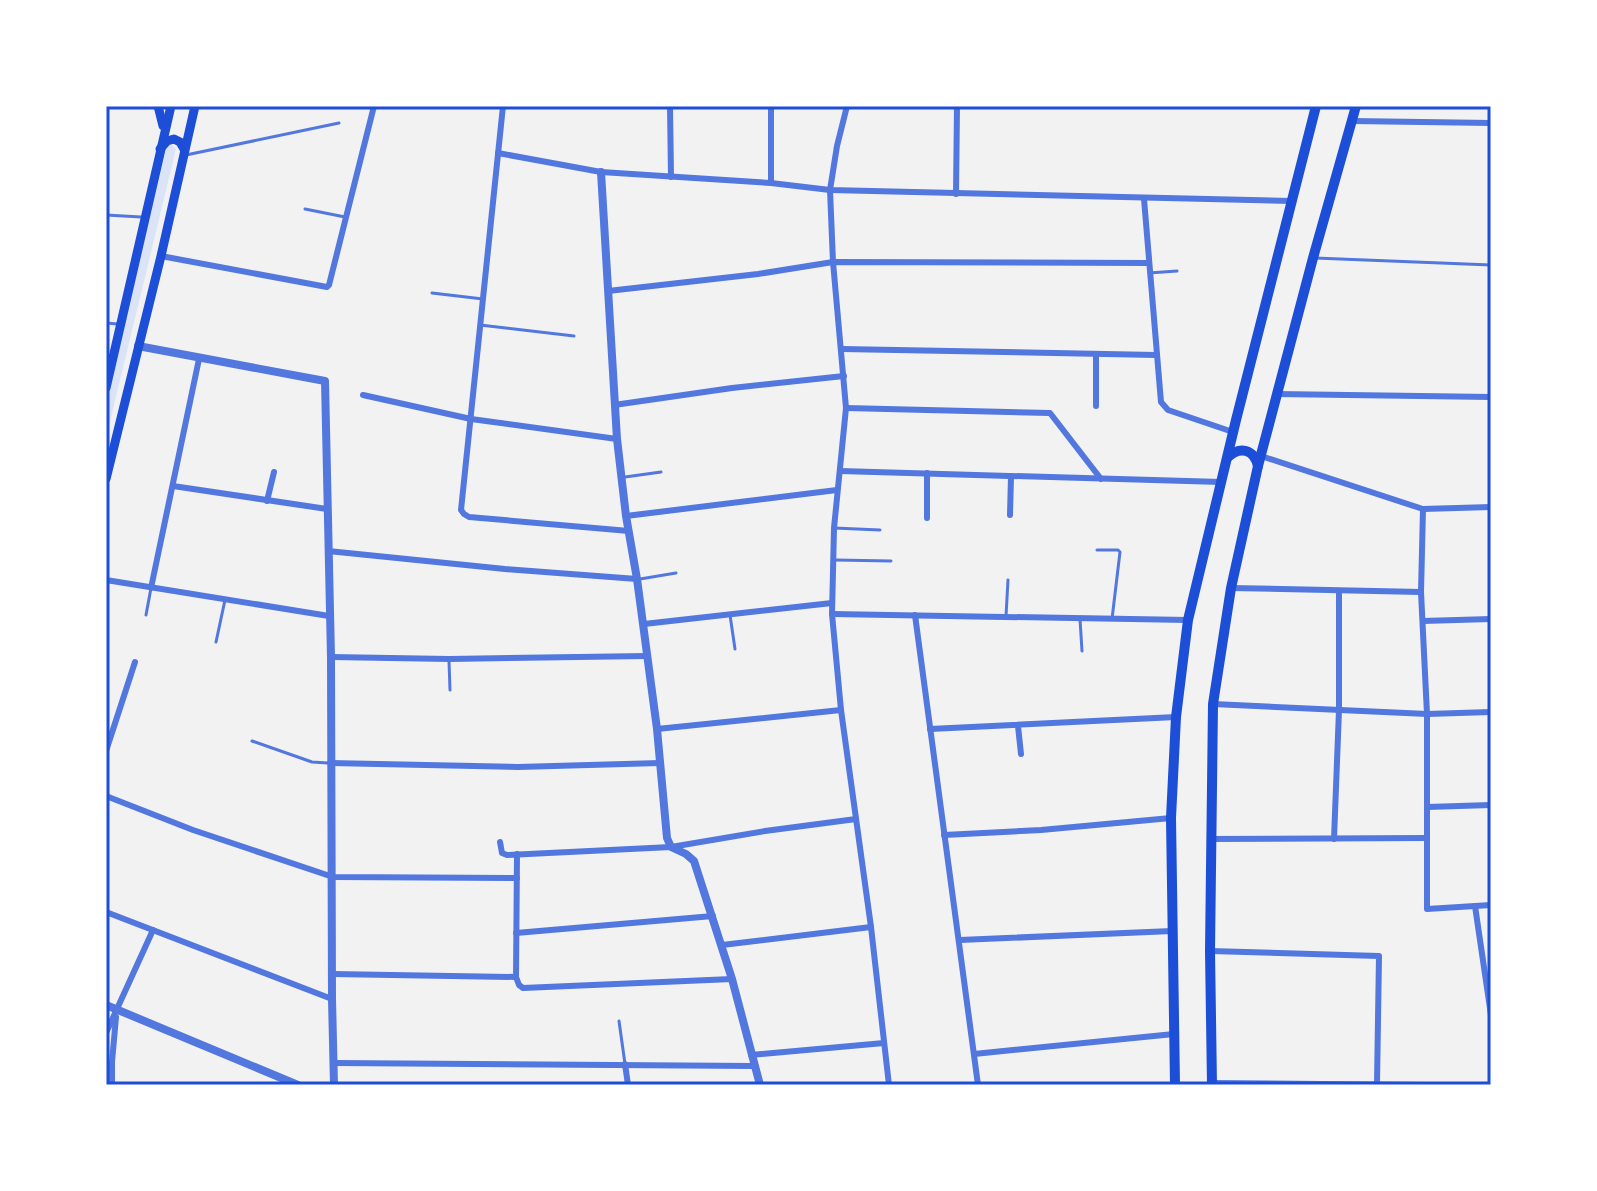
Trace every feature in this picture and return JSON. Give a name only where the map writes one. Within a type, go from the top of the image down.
[{"type":"main road","points":[[158,106],[164,132]]},
{"type":"main road","points":[[106,388],[171,106]]},
{"type":"main road","points":[[106,479],[195,106]]},
{"type":"main road","points":[[1175,1085],[1171,818],[1176,717],[1188,620],[1316,106]]},
{"type":"main road","points":[[1212,1084],[1210,839],[1213,704],[1231,588],[1276,394],[1356,106]]},
{"type":"main road","points":[[160,150],[167,141],[174,139],[180,142],[184,152]]},
{"type":"main road","points":[[1227,458],[1239,450],[1247,450],[1260,461]]},
{"type":"street","points":[[161,256],[327,287],[374,106]]},
{"type":"street","points":[[503,106],[461,510],[469,517],[629,531]]},
{"type":"street","points":[[670,106],[671,177]]},
{"type":"street","points":[[771,106],[771,183]]},
{"type":"street","points":[[847,106],[830,190],[846,408],[834,528],[832,614],[841,710],[889,1085]]},
{"type":"street","points":[[956,194],[957,106]]},
{"type":"street","points":[[1352,121],[1491,123]]},
{"type":"street","points":[[498,153],[601,172],[830,190],[1291,201]]},
{"type":"street","points":[[601,172],[617,439],[644,624],[667,838],[671,847],[694,861],[722,945],[760,1085]]},
{"type":"street","points":[[1144,199],[1161,402],[1164,407],[1233,432]]},
{"type":"street","points":[[608,291],[833,262],[1148,263]]},
{"type":"street","points":[[138,346],[325,381],[331,657],[334,1085]]},
{"type":"street","points":[[842,349],[1156,355]]},
{"type":"street","points":[[1096,354],[1096,406]]},
{"type":"street","points":[[151,588],[199,359]]},
{"type":"street","points":[[614,405],[713,390],[844,376]]},
{"type":"street","points":[[1276,394],[1491,397]]},
{"type":"street","points":[[363,395],[471,419],[617,439]]},
{"type":"street","points":[[846,408],[1050,413],[1101,479]]},
{"type":"street","points":[[1260,461],[1423,509],[1491,507]]},
{"type":"street","points":[[840,471],[1221,482]]},
{"type":"street","points":[[267,501],[274,472]]},
{"type":"street","points":[[927,473],[927,518]]},
{"type":"street","points":[[1010,515],[1011,476]]},
{"type":"street","points":[[173,486],[327,509]]},
{"type":"street","points":[[626,516],[837,490]]},
{"type":"street","points":[[1423,509],[1421,592],[1427,714],[1427,909],[1491,905]]},
{"type":"street","points":[[328,551],[637,579]]},
{"type":"street","points":[[106,580],[329,616]]},
{"type":"street","points":[[1231,588],[1421,592]]},
{"type":"street","points":[[1334,839],[1339,592]]},
{"type":"street","points":[[644,624],[832,603]]},
{"type":"street","points":[[832,614],[1188,620]]},
{"type":"street","points":[[915,615],[978,1085]]},
{"type":"street","points":[[1423,621],[1491,619]]},
{"type":"street","points":[[331,657],[647,656]]},
{"type":"street","points":[[106,751],[135,662]]},
{"type":"street","points":[[1213,704],[1427,714],[1491,712]]},
{"type":"street","points":[[657,729],[841,710]]},
{"type":"street","points":[[930,729],[1176,717]]},
{"type":"street","points":[[1018,726],[1021,754]]},
{"type":"street","points":[[330,763],[518,767],[660,763]]},
{"type":"street","points":[[106,796],[193,830],[333,877],[517,878]]},
{"type":"street","points":[[1427,807],[1491,805]]},
{"type":"street","points":[[944,835],[1171,818]]},
{"type":"street","points":[[500,842],[502,853],[517,854],[671,847],[856,819]]},
{"type":"street","points":[[1210,839],[1426,838]]},
{"type":"street","points":[[517,854],[516,977],[523,988],[732,979]]},
{"type":"street","points":[[1475,906],[1491,1014]]},
{"type":"street","points":[[106,912],[332,999]]},
{"type":"street","points":[[516,933],[713,916]]},
{"type":"street","points":[[722,945],[871,927]]},
{"type":"street","points":[[106,1033],[153,930]]},
{"type":"street","points":[[960,940],[1172,931]]},
{"type":"street","points":[[1210,951],[1379,956],[1377,1084]]},
{"type":"street","points":[[332,974],[516,977]]},
{"type":"street","points":[[106,1005],[298,1085]]},
{"type":"street","points":[[112,1085],[109,1061],[117,1010]]},
{"type":"street","points":[[974,1054],[1174,1034]]},
{"type":"street","points":[[751,1055],[884,1043]]},
{"type":"street","points":[[334,1063],[754,1066]]},
{"type":"street","points":[[625,1064],[628,1085]]},
{"type":"street","points":[[1212,1084],[1423,1085]]},
{"type":"lane","points":[[184,152],[339,123]]},
{"type":"lane","points":[[305,209],[345,218]]},
{"type":"lane","points":[[106,215],[145,218]]},
{"type":"lane","points":[[1313,258],[1491,265]]},
{"type":"lane","points":[[1149,273],[1177,271]]},
{"type":"lane","points":[[432,293],[483,299]]},
{"type":"lane","points":[[106,323],[122,324]]},
{"type":"lane","points":[[480,325],[574,336]]},
{"type":"lane","points":[[622,478],[661,472]]},
{"type":"lane","points":[[834,528],[880,530]]},
{"type":"lane","points":[[1097,550],[1120,552],[1112,619]]},
{"type":"lane","points":[[833,560],[891,561]]},
{"type":"lane","points":[[637,579],[676,573]]},
{"type":"lane","points":[[1006,617],[1008,580]]},
{"type":"lane","points":[[146,615],[151,588]]},
{"type":"lane","points":[[216,642],[225,600]]},
{"type":"lane","points":[[730,615],[735,649]]},
{"type":"lane","points":[[1080,618],[1082,651]]},
{"type":"lane","points":[[449,659],[450,690]]},
{"type":"lane","points":[[252,741],[312,762],[330,763]]},
{"type":"lane","points":[[619,1021],[625,1064]]},
{"type":"shaded area","points":[[171,144],[176,149],[106,438],[106,401],[167,146]]}]
